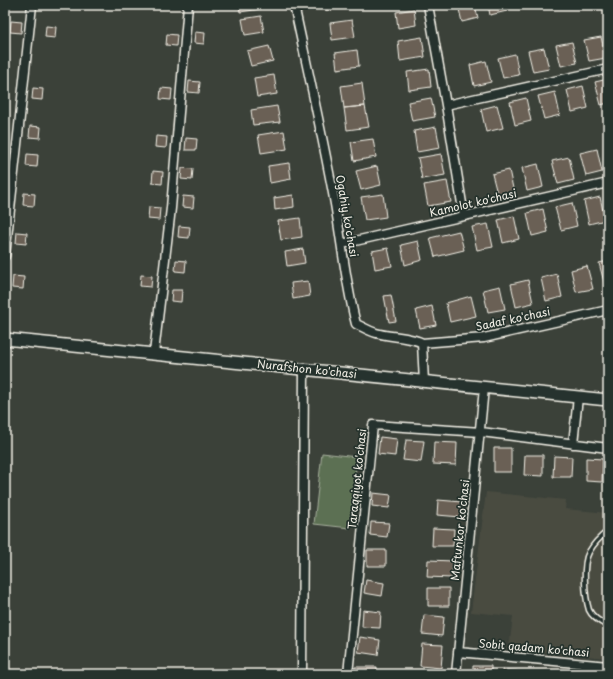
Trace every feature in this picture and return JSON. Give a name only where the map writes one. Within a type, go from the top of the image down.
[{"type":"street","points":[[5,256],[32,5]]},
{"type":"street","points":[[154,353],[171,208],[188,5]]},
{"type":"street","name":"Ogahiy ko'chasi","points":[[294,5],[342,244],[350,300],[356,324],[375,333],[417,340],[422,343]]},
{"type":"street","points":[[428,5],[464,216]]},
{"type":"street","points":[[446,105],[608,69]]},
{"type":"street","name":"Kamolot ko'chasi","points":[[342,244],[608,183]]},
{"type":"street","name":"Sadaf ko'chasi","points":[[422,343],[484,338],[608,310]]},
{"type":"street","name":"Nurafshon ko'chasi","points":[[5,339],[304,368],[424,382],[608,400]]},
{"type":"street","points":[[422,343],[424,382]]},
{"type":"street","points":[[302,674],[304,368]]},
{"type":"street","name":"Maftunkor ko'chasi","points":[[456,674],[481,432],[484,388]]},
{"type":"street","points":[[573,444],[578,397]]},
{"type":"street","name":"Taraqqiyot ko'chasi","points":[[348,674],[373,425],[481,432],[608,448]]},
{"type":"street","name":"Sobit qadam ko'chasi","points":[[458,652],[608,666]]},
{"type":"lane","points":[[608,531],[598,540],[588,553],[584,575],[590,611],[597,619],[608,626]]},
{"type":"shaded area","points":[[486,492],[566,500],[565,509],[608,513],[608,658],[509,649],[513,616],[471,612]]},
{"type":"green space","points":[[322,453],[357,457],[350,528],[314,524]]},
{"type":"building","points":[[239,5],[261,5],[261,9],[240,12]]},
{"type":"building","points":[[325,5],[348,5],[348,7],[326,10]]},
{"type":"building","points":[[458,5],[475,5],[478,18],[462,22]]},
{"type":"building","points":[[488,5],[505,5],[507,11],[490,15]]},
{"type":"building","points":[[518,5],[535,5],[519,9]]},
{"type":"building","points":[[414,9],[416,25],[398,28],[396,12]]},
{"type":"building","points":[[261,16],[264,32],[245,35],[242,19]]},
{"type":"building","points":[[352,20],[355,37],[332,40],[330,23]]},
{"type":"building","points":[[11,21],[22,22],[21,33],[10,32]]},
{"type":"building","points":[[46,26],[56,27],[55,38],[45,37]]},
{"type":"building","points":[[195,32],[205,33],[204,44],[194,43]]},
{"type":"building","points":[[167,34],[177,35],[176,46],[166,45]]},
{"type":"building","points":[[422,37],[425,57],[400,61],[398,41]]},
{"type":"building","points":[[601,37],[606,58],[589,61],[584,40]]},
{"type":"building","points":[[572,42],[577,63],[561,66],[556,45]]},
{"type":"building","points":[[269,46],[273,61],[251,66],[247,51]]},
{"type":"building","points":[[544,48],[549,69],[533,72],[528,51]]},
{"type":"building","points":[[357,50],[359,66],[337,69],[335,53]]},
{"type":"building","points":[[515,54],[519,75],[503,78],[498,58]]},
{"type":"building","points":[[486,61],[491,82],[474,86],[470,65]]},
{"type":"building","points":[[429,69],[431,87],[409,90],[407,72]]},
{"type":"building","points":[[274,75],[277,94],[257,97],[254,78]]},
{"type":"building","points":[[608,79],[608,103],[601,105],[595,82]]},
{"type":"building","points":[[189,81],[200,82],[199,93],[188,92]]},
{"type":"building","points":[[362,83],[365,106],[344,108],[341,86]]},
{"type":"building","points":[[5,84],[8,84],[8,95],[5,95]]},
{"type":"building","points":[[583,86],[588,108],[572,112],[567,90]]},
{"type":"building","points":[[33,88],[43,89],[42,100],[32,99]]},
{"type":"building","points":[[161,88],[172,89],[171,100],[160,99]]},
{"type":"building","points":[[555,92],[560,115],[544,119],[538,96]]},
{"type":"building","points":[[431,98],[435,117],[412,121],[408,102]]},
{"type":"building","points":[[526,98],[531,121],[515,125],[510,102]]},
{"type":"building","points":[[497,105],[503,128],[486,132],[481,109]]},
{"type":"building","points":[[277,106],[280,122],[253,125],[251,110]]},
{"type":"building","points":[[365,106],[369,127],[347,130],[344,108]]},
{"type":"building","points":[[30,126],[41,127],[40,138],[29,137]]},
{"type":"building","points":[[436,127],[440,148],[417,152],[414,131]]},
{"type":"building","points":[[284,131],[287,149],[261,153],[258,135]]},
{"type":"building","points":[[156,136],[167,137],[166,148],[155,147]]},
{"type":"building","points":[[186,138],[197,139],[196,150],[185,150]]},
{"type":"building","points":[[373,139],[376,157],[354,161],[351,142]]},
{"type":"building","points":[[597,149],[602,172],[586,176],[580,153]]},
{"type":"building","points":[[27,154],[38,155],[37,167],[26,166]]},
{"type":"building","points":[[441,154],[445,175],[422,179],[418,158]]},
{"type":"building","points":[[569,157],[574,180],[558,184],[552,161]]},
{"type":"building","points":[[289,163],[291,179],[270,183],[268,166]]},
{"type":"building","points":[[538,164],[543,187],[527,191],[522,168]]},
{"type":"building","points":[[377,166],[381,185],[361,190],[356,171]]},
{"type":"building","points":[[182,168],[193,169],[192,180],[181,179]]},
{"type":"building","points":[[509,170],[514,193],[498,197],[492,174]]},
{"type":"building","points":[[153,171],[163,172],[162,184],[152,183]]},
{"type":"building","points":[[447,181],[451,202],[428,206],[424,185]]},
{"type":"building","points":[[24,193],[35,194],[34,206],[23,205]]},
{"type":"building","points":[[383,194],[386,217],[365,220],[361,197]]},
{"type":"building","points":[[293,195],[294,207],[275,210],[274,198]]},
{"type":"building","points":[[183,196],[194,197],[193,208],[182,207]]},
{"type":"building","points":[[600,197],[605,220],[589,224],[584,201]]},
{"type":"building","points":[[572,203],[577,226],[561,230],[555,207]]},
{"type":"building","points":[[149,207],[160,208],[159,220],[148,219]]},
{"type":"building","points":[[543,209],[548,232],[532,236],[527,213]]},
{"type":"building","points":[[514,216],[519,239],[503,243],[498,220]]},
{"type":"building","points":[[300,218],[302,237],[281,240],[278,221]]},
{"type":"building","points":[[488,224],[493,247],[477,250],[472,227]]},
{"type":"building","points":[[179,226],[190,227],[189,238],[178,237]]},
{"type":"building","points":[[459,231],[464,250],[435,257],[430,238]]},
{"type":"building","points":[[17,232],[27,233],[26,244],[16,243]]},
{"type":"building","points":[[418,241],[422,260],[405,265],[401,245]]},
{"type":"building","points":[[388,248],[392,266],[375,269],[372,251]]},
{"type":"building","points":[[303,249],[305,263],[287,266],[285,252]]},
{"type":"building","points":[[176,260],[186,261],[185,272],[175,271]]},
{"type":"building","points":[[608,261],[608,285],[605,286],[599,263]]},
{"type":"building","points":[[587,266],[593,289],[576,292],[571,270]]},
{"type":"building","points":[[557,274],[562,297],[546,301],[541,278]]},
{"type":"building","points":[[141,275],[152,276],[151,287],[140,286]]},
{"type":"building","points":[[13,276],[24,277],[23,289],[12,288]]},
{"type":"building","points":[[528,280],[533,303],[516,307],[511,284]]},
{"type":"building","points":[[308,281],[310,296],[293,299],[291,283]]},
{"type":"building","points":[[500,286],[505,309],[488,312],[483,290]]},
{"type":"building","points":[[172,290],[182,290],[181,302],[171,301]]},
{"type":"building","points":[[391,295],[396,321],[389,322],[384,296]]},
{"type":"building","points":[[471,296],[476,316],[450,322],[446,303]]},
{"type":"building","points":[[432,306],[436,325],[420,328],[416,310]]},
{"type":"building","points":[[380,437],[397,439],[395,456],[378,454]]},
{"type":"building","points":[[406,440],[424,441],[421,462],[403,460]]},
{"type":"building","points":[[434,442],[457,443],[456,465],[433,464]]},
{"type":"building","points":[[494,448],[511,448],[511,472],[494,472]]},
{"type":"building","points":[[525,455],[543,455],[543,476],[524,475]]},
{"type":"building","points":[[554,456],[572,457],[571,477],[553,477]]},
{"type":"building","points":[[586,458],[603,459],[602,482],[586,481]]},
{"type":"building","points":[[373,493],[391,495],[389,508],[372,506]]},
{"type":"building","points":[[438,500],[462,502],[461,517],[437,515]]},
{"type":"building","points":[[371,522],[389,523],[387,537],[370,535]]},
{"type":"building","points":[[433,528],[454,529],[453,546],[432,546]]},
{"type":"building","points":[[367,550],[386,550],[386,566],[367,566]]},
{"type":"building","points":[[428,560],[453,561],[452,578],[427,577]]},
{"type":"building","points":[[608,565],[608,613],[604,613]]},
{"type":"building","points":[[366,580],[384,583],[382,596],[364,593]]},
{"type":"building","points":[[428,588],[449,588],[449,606],[428,606]]},
{"type":"building","points":[[363,610],[381,612],[380,628],[362,627]]},
{"type":"building","points":[[424,615],[444,617],[442,636],[422,634]]},
{"type":"building","points":[[360,637],[380,640],[378,655],[358,652]]},
{"type":"building","points":[[422,644],[443,645],[441,668],[420,666]]},
{"type":"building","points":[[473,666],[491,666],[491,674],[473,674]]},
{"type":"building","points":[[355,667],[377,667],[377,674],[355,674]]},
{"type":"building","points":[[503,670],[517,671],[517,674],[503,674]]}]
